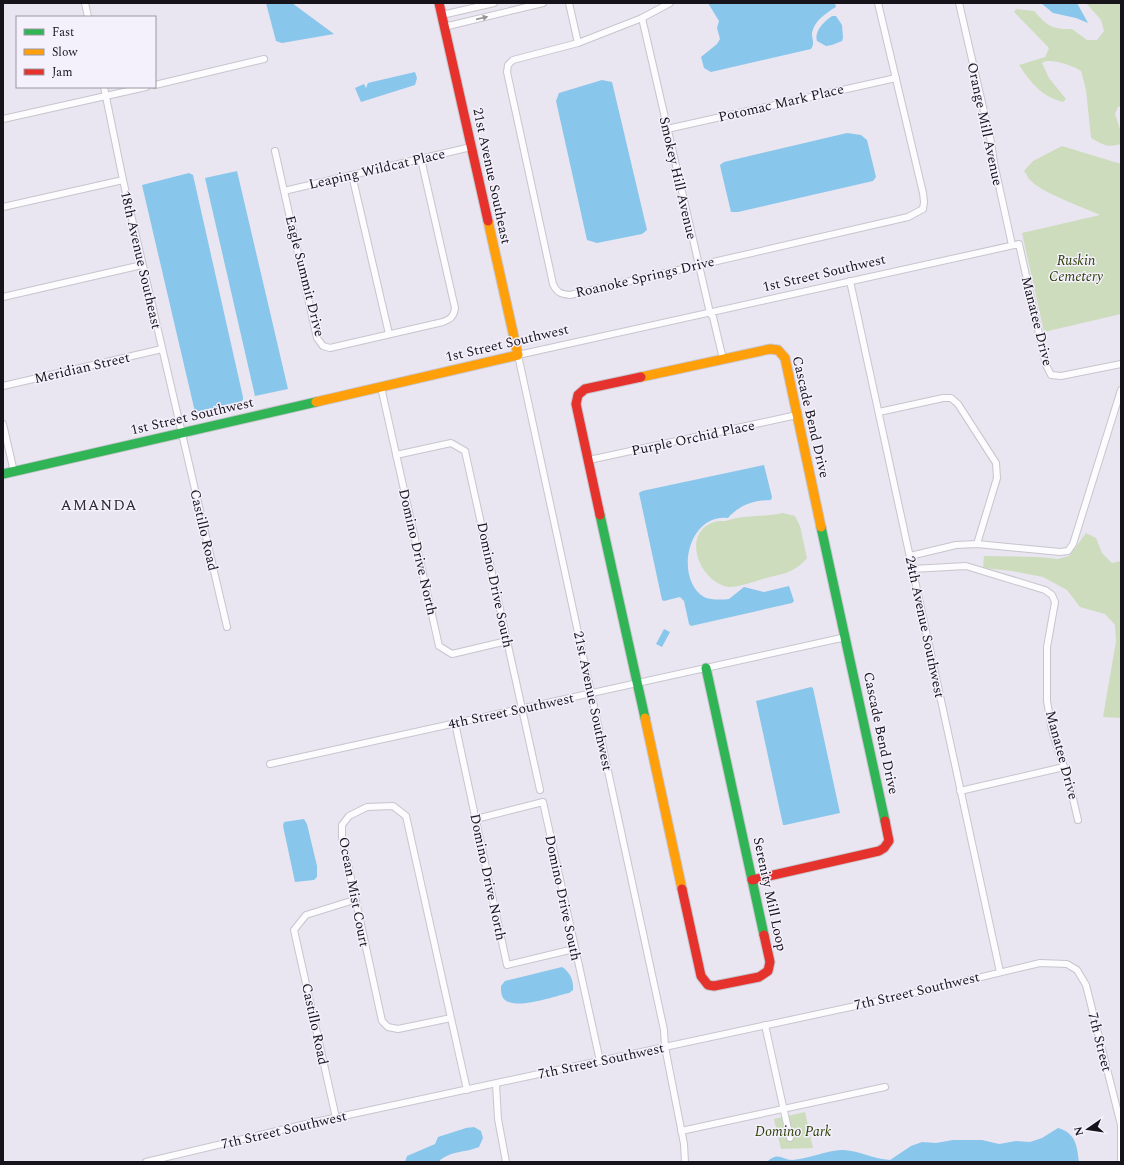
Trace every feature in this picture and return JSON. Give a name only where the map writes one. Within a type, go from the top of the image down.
[{"type":"street","points":[[85,3],[88,16]]},
{"type":"street","name":"21st Avenue Southeast","points":[[439,3],[518,355]]},
{"type":"street","points":[[442,15],[494,3]]},
{"type":"street","points":[[444,26],[543,3]]},
{"type":"street","points":[[570,3],[578,43]]},
{"type":"street","name":"Roanoke Springs Drive","points":[[670,3],[642,18],[578,43],[514,60],[508,64],[507,72],[553,284],[556,291],[562,294],[570,295],[908,217],[922,209],[924,202],[923,193],[878,3]]},
{"type":"street","name":"Orange Mill Avenue","points":[[959,3],[991,142],[1012,245]]},
{"type":"street","name":"Smokey Hill Avenue","points":[[642,18],[698,265],[710,313],[714,317],[723,359]]},
{"type":"street","points":[[156,85],[264,59]]},
{"type":"street","name":"Potomac Mark Place","points":[[666,129],[896,78]]},
{"type":"street","name":"18th Avenue Southeast","points":[[104,88],[142,265],[182,433]]},
{"type":"street","points":[[3,119],[142,88]]},
{"type":"street","name":"Leaping Wildcat Place","points":[[284,191],[471,147]]},
{"type":"street","name":"Eagle Summit Drive","points":[[275,151],[317,338],[323,346],[330,348],[443,322],[449,320],[454,314],[455,308],[421,159]]},
{"type":"street","points":[[352,175],[389,334]]},
{"type":"street","points":[[3,207],[123,180]]},
{"type":"street","name":"1st Street Southwest","points":[[3,474],[518,355],[1019,244]]},
{"type":"street","name":"Manatee Drive","points":[[1019,244],[1046,365],[1051,375],[1061,376],[1121,364]]},
{"type":"street","points":[[3,297],[142,265]]},
{"type":"street","name":"24th Avenue Southwest","points":[[850,282],[1000,972]]},
{"type":"street","name":"Meridian Street","points":[[3,386],[162,349]]},
{"type":"street","name":"Cascade Bend Drive","points":[[637,683],[576,404],[577,397],[580,392],[770,349],[778,350],[782,353],[797,415],[889,836],[887,845],[879,851],[752,880]]},
{"type":"street","name":"21st Avenue Southwest","points":[[518,355],[664,1030],[665,1046],[681,1131],[685,1162]]},
{"type":"street","name":"Domino Drive North","points":[[381,387],[439,646],[452,654],[507,641]]},
{"type":"street","points":[[910,556],[956,545],[977,544],[1060,552],[1068,551],[1073,544],[1121,390]]},
{"type":"street","points":[[879,412],[943,398],[951,398],[958,404],[998,468],[997,478],[977,544]]},
{"type":"street","name":"Purple Orchid Place","points":[[588,460],[797,415]]},
{"type":"street","points":[[3,424],[14,472]]},
{"type":"street","name":"Castillo Road","points":[[182,433],[227,627]]},
{"type":"street","name":"Domino Drive South","points":[[396,455],[450,443],[465,451],[540,790]]},
{"type":"street","name":"Manatee Drive","points":[[912,569],[966,566],[1045,590],[1052,596],[1055,602],[1047,647],[1047,701],[1052,730],[1064,767],[1078,820]]},
{"type":"street","name":"4th Street Southwest","points":[[270,764],[846,637]]},
{"type":"street","name":"Serenity Mill Loop","points":[[637,683],[701,976],[708,985],[714,986],[759,977],[768,971],[770,962],[706,668]]},
{"type":"street","name":"Domino Drive North","points":[[455,723],[507,965],[574,949]]},
{"type":"street","points":[[960,791],[1064,767]]},
{"type":"street","name":"Domino Drive South","points":[[476,818],[543,802],[574,949],[600,1061]]},
{"type":"street","name":"Ocean Mist Court","points":[[451,1018],[398,1029],[388,1027],[382,1021],[354,900],[342,837],[342,825],[349,816],[368,806],[393,806],[406,816],[451,1018],[467,1090]]},
{"type":"street","name":"Castillo Road","points":[[336,1118],[294,930],[306,915],[323,908],[354,900]]},
{"type":"street","name":"7th Street Southwest","points":[[146,1162],[336,1118],[765,1025],[1040,963],[1056,963]]},
{"type":"street","name":"7th Street","points":[[1056,963],[1067,964],[1077,970],[1086,985],[1121,1125],[1121,1162]]},
{"type":"street","points":[[765,1025],[790,1138]]},
{"type":"street","points":[[496,1084],[498,1119],[506,1162]]},
{"type":"street","points":[[681,1131],[885,1087]]},
{"type":"green space","points":[[1086,3],[1119,3],[1121,5],[1121,106],[1118,107],[1115,114],[1121,132],[1121,144],[1112,146],[1105,145],[1091,138],[1086,90],[1081,71],[1056,62],[1045,61],[1042,63],[1049,78],[1066,99],[1063,102],[1049,96],[1037,88],[1019,65],[1045,57],[1049,48],[1014,12],[1016,9],[1034,11],[1050,26],[1059,29],[1072,29],[1087,40],[1097,40],[1104,31],[1101,20]]},
{"type":"green space","name":"Ruskin Cemetery","points":[[1062,146],[1121,164],[1121,314],[1044,332],[1022,233],[1100,215],[1043,189],[1029,179],[1024,171],[1033,161]]},
{"type":"green space","points":[[783,513],[795,516],[800,526],[807,558],[798,567],[784,573],[742,585],[728,587],[718,583],[709,576],[702,567],[696,547],[698,537],[704,528],[716,521]]},
{"type":"green space","points":[[1086,533],[1096,538],[1102,553],[1112,563],[1121,561],[1121,718],[1103,717],[1116,641],[1115,625],[1105,614],[1080,607],[1067,590],[1043,577],[1012,571],[983,568],[984,556],[1039,557],[1058,559],[1069,556]]},
{"type":"green space","name":"Domino Park","points":[[805,1112],[813,1148],[781,1149],[774,1119]]},
{"type":"water","points":[[266,3],[292,3],[334,34],[282,43],[276,41]]},
{"type":"water","points":[[708,3],[835,3],[836,7],[815,25],[812,33],[813,43],[811,49],[711,72],[704,68],[701,57],[717,44],[720,39],[717,28],[719,21]]},
{"type":"water","points":[[1041,3],[1077,3],[1088,23],[1076,18],[1053,13]]},
{"type":"water","points":[[832,16],[836,16],[842,25],[843,38],[842,41],[826,46],[817,41],[816,38],[818,31],[825,21]]},
{"type":"water","points":[[415,72],[417,78],[415,85],[361,102],[355,88],[364,84],[366,88],[368,83]]},
{"type":"water","points":[[602,80],[612,82],[647,230],[642,234],[597,243],[587,240],[556,101],[559,93]]},
{"type":"water","points":[[847,133],[861,135],[867,140],[876,177],[873,181],[738,212],[731,212],[720,165],[724,162]]},
{"type":"water","points":[[237,171],[288,389],[255,396],[205,178]]},
{"type":"water","points":[[189,173],[193,175],[243,397],[243,400],[240,402],[195,412],[142,185]]},
{"type":"water","points":[[764,465],[772,497],[771,500],[753,502],[732,513],[728,518],[714,520],[702,526],[694,537],[689,550],[688,563],[690,577],[695,589],[704,597],[709,599],[729,599],[744,587],[764,592],[789,586],[794,601],[792,603],[691,626],[689,624],[684,601],[680,597],[664,601],[662,600],[639,493],[642,491]]},
{"type":"water","points":[[664,629],[670,632],[662,647],[656,644]]},
{"type":"water","points":[[811,687],[813,688],[840,813],[783,825],[756,701]]},
{"type":"water","points":[[304,819],[307,824],[317,866],[317,877],[314,880],[295,882],[283,826],[284,822]]},
{"type":"water","points":[[562,967],[567,971],[572,980],[573,990],[569,993],[518,1004],[511,1003],[503,997],[501,986],[505,981]]},
{"type":"water","points":[[474,1127],[481,1131],[483,1138],[479,1147],[455,1153],[440,1160],[440,1162],[405,1162],[407,1156],[435,1144],[438,1137]]},
{"type":"water","points":[[1058,1128],[1069,1133],[1072,1137],[1076,1146],[1079,1162],[767,1162],[774,1157],[792,1160],[838,1150],[855,1152],[890,1160],[911,1146],[922,1142],[936,1143],[953,1140],[982,1140],[999,1144],[1016,1141],[1030,1142],[1042,1138]]},
{"type":"traffic: fast","points":[[3,474],[316,402]]},
{"type":"traffic: fast","points":[[600,515],[645,718]]},
{"type":"traffic: fast","points":[[821,527],[885,821]]},
{"type":"traffic: fast","points":[[706,668],[764,935]]},
{"type":"traffic: slow","points":[[316,402],[518,355],[488,221]]},
{"type":"traffic: slow","points":[[641,377],[770,349],[778,350],[785,358],[821,527]]},
{"type":"traffic: slow","points":[[645,718],[682,889]]},
{"type":"traffic: jam","points":[[439,3],[488,221]]},
{"type":"traffic: jam","points":[[600,515],[576,404],[578,395],[585,389],[641,377]]},
{"type":"traffic: jam","points":[[752,880],[879,851],[884,848],[889,841],[885,821]]},
{"type":"traffic: jam","points":[[682,889],[701,976],[708,985],[714,986],[759,977],[768,971],[770,962],[764,935]]},
{"type":"district","name":"AMANDA","points":[[99,505]]}]
